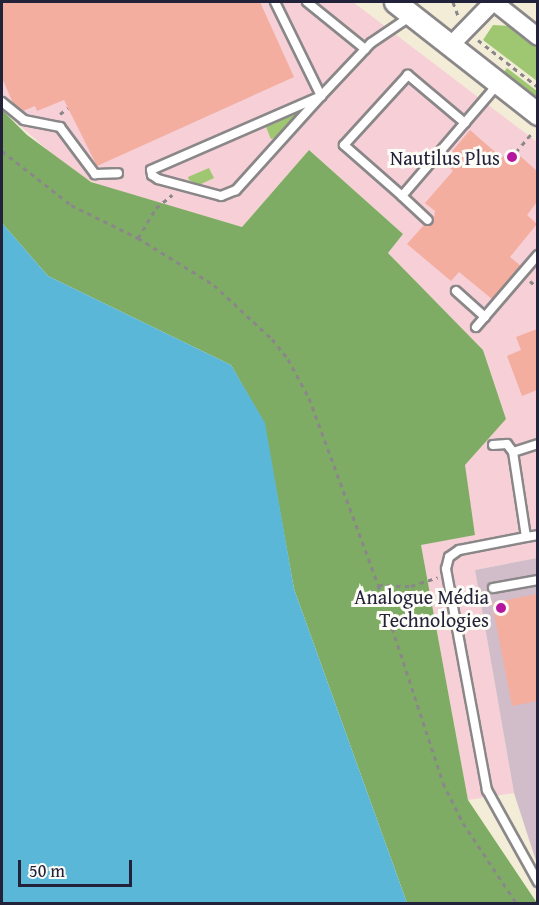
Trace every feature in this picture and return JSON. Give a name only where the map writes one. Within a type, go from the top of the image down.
[{"type":"street","points":[[395,2],[537,114]]},
{"type":"street","points":[[450,46],[494,2],[537,37]]},
{"type":"lane","points":[[275,2],[321,96]]},
{"type":"lane","points":[[307,2],[365,49]]},
{"type":"lane","points":[[321,96],[151,170],[158,179],[221,196],[236,190],[365,49],[412,15]]},
{"type":"lane","points":[[428,220],[344,145],[408,75],[465,123]]},
{"type":"lane","points":[[402,196],[498,84]]},
{"type":"lane","points":[[2,102],[24,120],[60,127],[95,174],[118,173]]},
{"type":"lane","points":[[476,327],[537,255]]},
{"type":"lane","points":[[456,291],[485,316]]},
{"type":"lane","points":[[493,445],[507,444],[513,452],[526,537]]},
{"type":"lane","points":[[513,452],[537,444]]},
{"type":"lane","points":[[537,535],[459,550],[447,561],[446,574],[487,790],[537,882]]},
{"type":"lane","points":[[493,588],[537,580]]},
{"type":"path","points":[[453,2],[457,14]]},
{"type":"path","points":[[481,43],[537,87]]},
{"type":"path","points":[[63,113],[68,108]]},
{"type":"path","points":[[516,152],[531,135]]},
{"type":"path","points":[[2,151],[71,205],[138,238],[231,298],[288,359],[309,398],[378,585],[443,783],[462,823],[517,903]]},
{"type":"path","points":[[138,238],[156,208],[184,186]]},
{"type":"path","points":[[378,585],[411,586],[446,574]]},
{"type":"shaded area","points":[[2,2],[353,2],[537,142],[537,558],[475,570],[514,793],[468,800],[421,545],[475,534],[464,465],[506,419],[483,350],[388,253],[403,234],[309,150],[242,227],[110,189],[76,175],[2,110]]},
{"type":"shaded area","points":[[537,558],[537,864],[514,793],[475,570]]},
{"type":"green space","points":[[493,25],[510,26],[537,47],[537,81],[483,40]]},
{"type":"green space","points":[[507,68],[537,91],[537,99],[503,73]]},
{"type":"green space","points":[[2,110],[27,135],[91,182],[242,227],[309,150],[403,234],[388,253],[483,350],[506,419],[465,465],[475,535],[421,545],[468,800],[537,903],[407,903],[294,589],[264,423],[231,365],[48,276],[2,223]]},
{"type":"green space","points":[[298,113],[275,138],[271,139],[266,127]]},
{"type":"green space","points":[[209,168],[214,178],[199,185],[189,180],[188,177]]},
{"type":"water","points":[[2,223],[48,276],[231,365],[265,423],[294,589],[407,903],[2,903]]},
{"type":"building","points":[[2,2],[260,2],[294,77],[97,166],[64,100],[37,111],[35,106],[23,111],[13,103],[2,78]]},
{"type":"building","points":[[470,130],[502,158],[511,148],[537,171],[537,202],[527,215],[537,224],[510,257],[521,266],[492,299],[459,272],[451,281],[407,244],[424,225],[433,224],[435,211],[425,203],[453,171],[443,162]]},
{"type":"building","points":[[537,329],[537,390],[522,396],[507,356],[521,350],[516,337]]},
{"type":"building","points":[[537,594],[537,701],[512,706],[492,603]]},
{"type":"place","name":"Nautilus Plus","points":[[512,157]]},
{"type":"place","name":"Analogue Média Technologies","points":[[501,608]]}]
